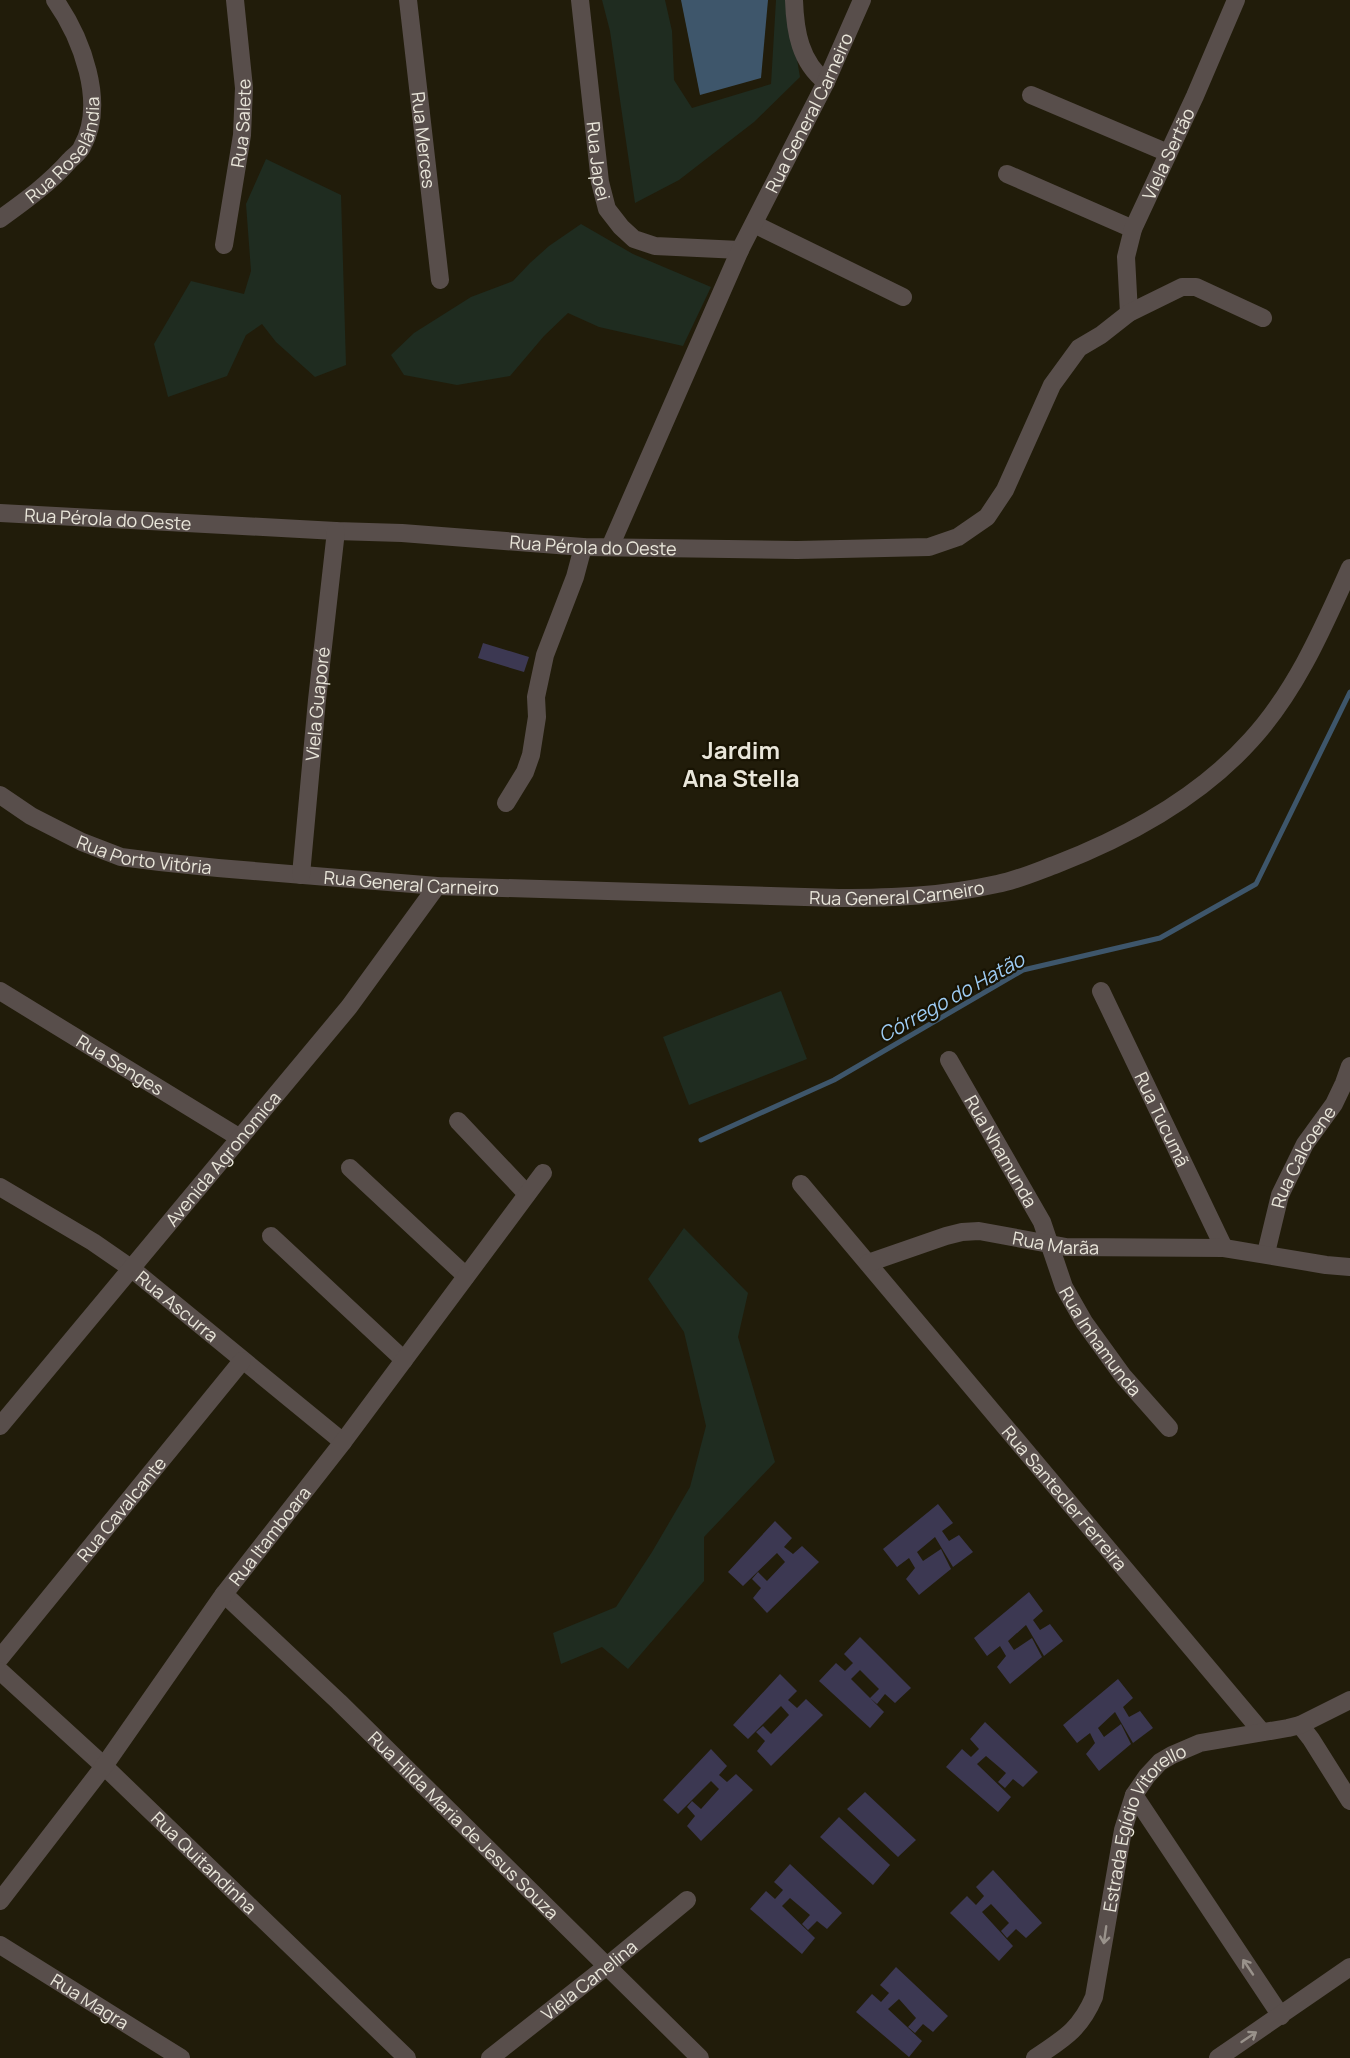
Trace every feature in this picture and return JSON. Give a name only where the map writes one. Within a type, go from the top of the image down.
[{"type":"street","name":"Rua Roselândia","points":[[0,219],[44,186],[67,165],[82,147],[91,123],[92,92],[83,54],[69,19],[55,0]]},
{"type":"street","name":"Rua Salete","points":[[224,245],[242,135],[244,88],[235,0]]},
{"type":"street","name":"Rua Merces","points":[[408,0],[440,280]]},
{"type":"street","name":"Rua Japei","points":[[579,0],[600,182],[607,209],[634,239],[655,246],[740,250]]},
{"type":"street","points":[[794,0],[799,42],[815,74],[826,82]]},
{"type":"street","name":"Rua General Carneiro","points":[[610,547],[740,250],[826,82],[862,0]]},
{"type":"street","name":"Viela Sertão","points":[[1129,313],[1126,257],[1133,230],[1236,0]]},
{"type":"street","points":[[1031,95],[1168,153]]},
{"type":"street","points":[[1007,174],[1133,230]]},
{"type":"street","points":[[754,224],[903,297]]},
{"type":"street","points":[[1129,313],[1182,287],[1196,287],[1263,318]]},
{"type":"street","name":"Rua Pérola do Oeste","points":[[0,513],[402,533],[583,547],[796,550],[928,547],[958,537],[987,517],[1005,490],[1052,385],[1079,348],[1101,335],[1129,313]]},
{"type":"street","name":"Viela Guaporé","points":[[301,874],[336,531]]},
{"type":"street","points":[[506,803],[525,772],[531,755],[537,717],[536,697],[545,655],[575,577],[583,547]]},
{"type":"street","name":"Rua General Carneiro","points":[[301,874],[437,886],[817,898],[902,898],[944,894],[998,884],[1085,853],[1171,809],[1232,760],[1280,703],[1328,618],[1350,568]]},
{"type":"street","name":"Rua Porto Vitória","points":[[0,795],[31,816],[82,842],[121,857],[218,868],[301,874]]},
{"type":"street","name":"Avenida Agronomica","points":[[0,1426],[349,1007],[437,886]]},
{"type":"street","name":"Rua Senges","points":[[0,991],[240,1138]]},
{"type":"street","name":"Rua Tucumã","points":[[1101,991],[1224,1248]]},
{"type":"street","name":"Rua Nhamunda","points":[[949,1060],[1035,1209],[1042,1222],[1049,1245]]},
{"type":"street","name":"Rua Calcoene","points":[[1266,1253],[1280,1195],[1305,1144],[1334,1104],[1350,1066]]},
{"type":"street","points":[[458,1121],[527,1194]]},
{"type":"street","points":[[350,1168],[466,1276]]},
{"type":"street","name":"Rua Itamboara","points":[[0,1901],[104,1767],[224,1594],[343,1442],[543,1173]]},
{"type":"street","points":[[801,1184],[868,1263]]},
{"type":"street","name":"Rua Ascurra","points":[[0,1186],[93,1242],[132,1269],[343,1442]]},
{"type":"street","name":"Rua Marãa","points":[[868,1263],[962,1232],[979,1231],[1049,1245],[1085,1248],[1224,1248],[1350,1267]]},
{"type":"street","points":[[271,1236],[404,1360]]},
{"type":"street","name":"Rua Inhamunda","points":[[1049,1245],[1064,1287],[1084,1322],[1123,1376],[1169,1428]]},
{"type":"street","name":"Rua Santecler Ferreira","points":[[868,1263],[1262,1732]]},
{"type":"street","name":"Rua Cavalcante","points":[[0,1658],[242,1361]]},
{"type":"street","name":"Rua Hilda Maria de Jesus Souza","points":[[224,1594],[339,1702],[700,2058]]},
{"type":"street","name":"Rua Quitandinha","points":[[0,1671],[104,1767],[407,2058]]},
{"type":"street","name":"Estrada Egídio Vitorello","points":[[1035,2058],[1078,2027],[1087,2014],[1094,1997],[1124,1830],[1134,1795],[1147,1776],[1160,1762],[1200,1743],[1300,1725],[1350,1700]]},
{"type":"street","points":[[1300,1725],[1350,1801]]},
{"type":"street","points":[[1134,1795],[1281,2016]]},
{"type":"street","name":"Viela Canelina","points":[[490,2058],[687,1900]]},
{"type":"street","name":"Rua Magra","points":[[0,1945],[181,2058]]},
{"type":"street","points":[[1218,2058],[1350,1967]]},
{"type":"green space","points":[[602,0],[665,0],[672,31],[674,80],[692,108],[771,84],[776,0],[787,0],[800,77],[754,122],[679,180],[635,203],[610,31]]},
{"type":"green space","points":[[266,159],[341,195],[346,365],[315,377],[276,342],[262,324],[246,335],[227,376],[168,397],[154,344],[191,281],[244,294],[251,271],[246,204]]},
{"type":"green space","points":[[581,224],[633,254],[711,287],[683,346],[599,327],[568,313],[544,336],[510,376],[457,385],[404,375],[391,355],[414,333],[471,297],[513,281],[549,246]]},
{"type":"green space","points":[[781,991],[807,1059],[689,1105],[663,1037]]},
{"type":"green space","points":[[684,1228],[748,1293],[738,1337],[775,1462],[704,1537],[704,1581],[628,1669],[602,1647],[561,1664],[553,1633],[616,1607],[690,1487],[706,1426],[684,1332],[648,1279]]},
{"type":"water","points":[[681,0],[768,0],[761,78],[700,95]]},
{"type":"building","points":[[483,643],[529,657],[524,672],[478,658]]},
{"type":"building","points":[[938,1504],[953,1523],[942,1531],[949,1541],[959,1535],[973,1552],[953,1567],[935,1537],[917,1552],[923,1561],[941,1549],[951,1569],[919,1595],[906,1579],[915,1568],[909,1558],[897,1567],[883,1549]]},
{"type":"building","points":[[775,1521],[792,1538],[784,1547],[793,1554],[802,1546],[819,1562],[767,1613],[753,1598],[761,1588],[752,1579],[758,1572],[767,1581],[785,1562],[777,1553],[743,1586],[728,1572]]},
{"type":"building","points":[[1029,1592],[1043,1611],[1033,1620],[1040,1630],[1050,1624],[1063,1641],[1044,1656],[1026,1625],[1008,1641],[1014,1650],[1032,1638],[1042,1657],[1010,1684],[997,1667],[1006,1656],[1000,1646],[987,1656],[974,1638]]},
{"type":"building","points":[[860,1637],[911,1688],[895,1703],[885,1694],[877,1704],[870,1698],[884,1712],[870,1728],[819,1681],[836,1663],[845,1671],[853,1663],[844,1654]],"holes":[[[860,1670],[879,1689],[870,1698],[851,1679]]]},
{"type":"building","points":[[780,1674],[797,1691],[788,1700],[797,1708],[806,1699],[823,1715],[771,1766],[757,1751],[765,1741],[756,1732],[763,1726],[771,1734],[789,1715],[781,1706],[748,1739],[733,1725]]},
{"type":"building","points":[[1118,1679],[1133,1698],[1123,1707],[1129,1717],[1140,1711],[1153,1728],[1133,1743],[1115,1712],[1098,1728],[1104,1737],[1121,1724],[1131,1744],[1099,1771],[1086,1754],[1095,1743],[1090,1733],[1077,1743],[1063,1725]]},
{"type":"building","points":[[985,1722],[1038,1772],[1023,1787],[1013,1779],[1005,1788],[998,1782],[1006,1773],[986,1756],[977,1764],[1011,1797],[998,1812],[946,1767],[962,1749],[971,1757],[979,1749],[970,1739]]},
{"type":"building","points":[[711,1749],[727,1766],[719,1775],[727,1782],[736,1774],[753,1790],[701,1841],[687,1826],[695,1816],[687,1807],[692,1801],[701,1809],[719,1789],[711,1781],[678,1814],[663,1800]]},
{"type":"building","points":[[865,1792],[916,1840],[898,1857],[847,1809]]},
{"type":"building","points":[[839,1817],[890,1865],[873,1885],[820,1837]]},
{"type":"building","points":[[790,1864],[842,1913],[827,1929],[817,1921],[808,1930],[802,1924],[810,1915],[790,1898],[782,1906],[815,1938],[802,1954],[750,1909],[766,1891],[775,1899],[783,1890],[774,1882]]},
{"type":"building","points":[[993,1870],[1042,1923],[1026,1938],[1016,1929],[1007,1938],[1001,1931],[1009,1923],[991,1904],[982,1912],[1013,1946],[999,1961],[950,1913],[967,1896],[976,1905],[984,1896],[976,1887]]},
{"type":"building","points":[[896,1967],[948,2016],[933,2032],[923,2024],[915,2033],[908,2027],[916,2018],[899,1999],[888,2009],[922,2041],[909,2057],[856,2012],[872,1994],[881,2002],[889,1993],[880,1985]]},
{"type":"waterway","name":"Córrego do Hatão","points":[[701,1140],[834,1080],[1023,970],[1160,938],[1256,884],[1350,692]]},
{"type":"district","name":"Jardim Ana Stella","points":[[741,763]]}]
